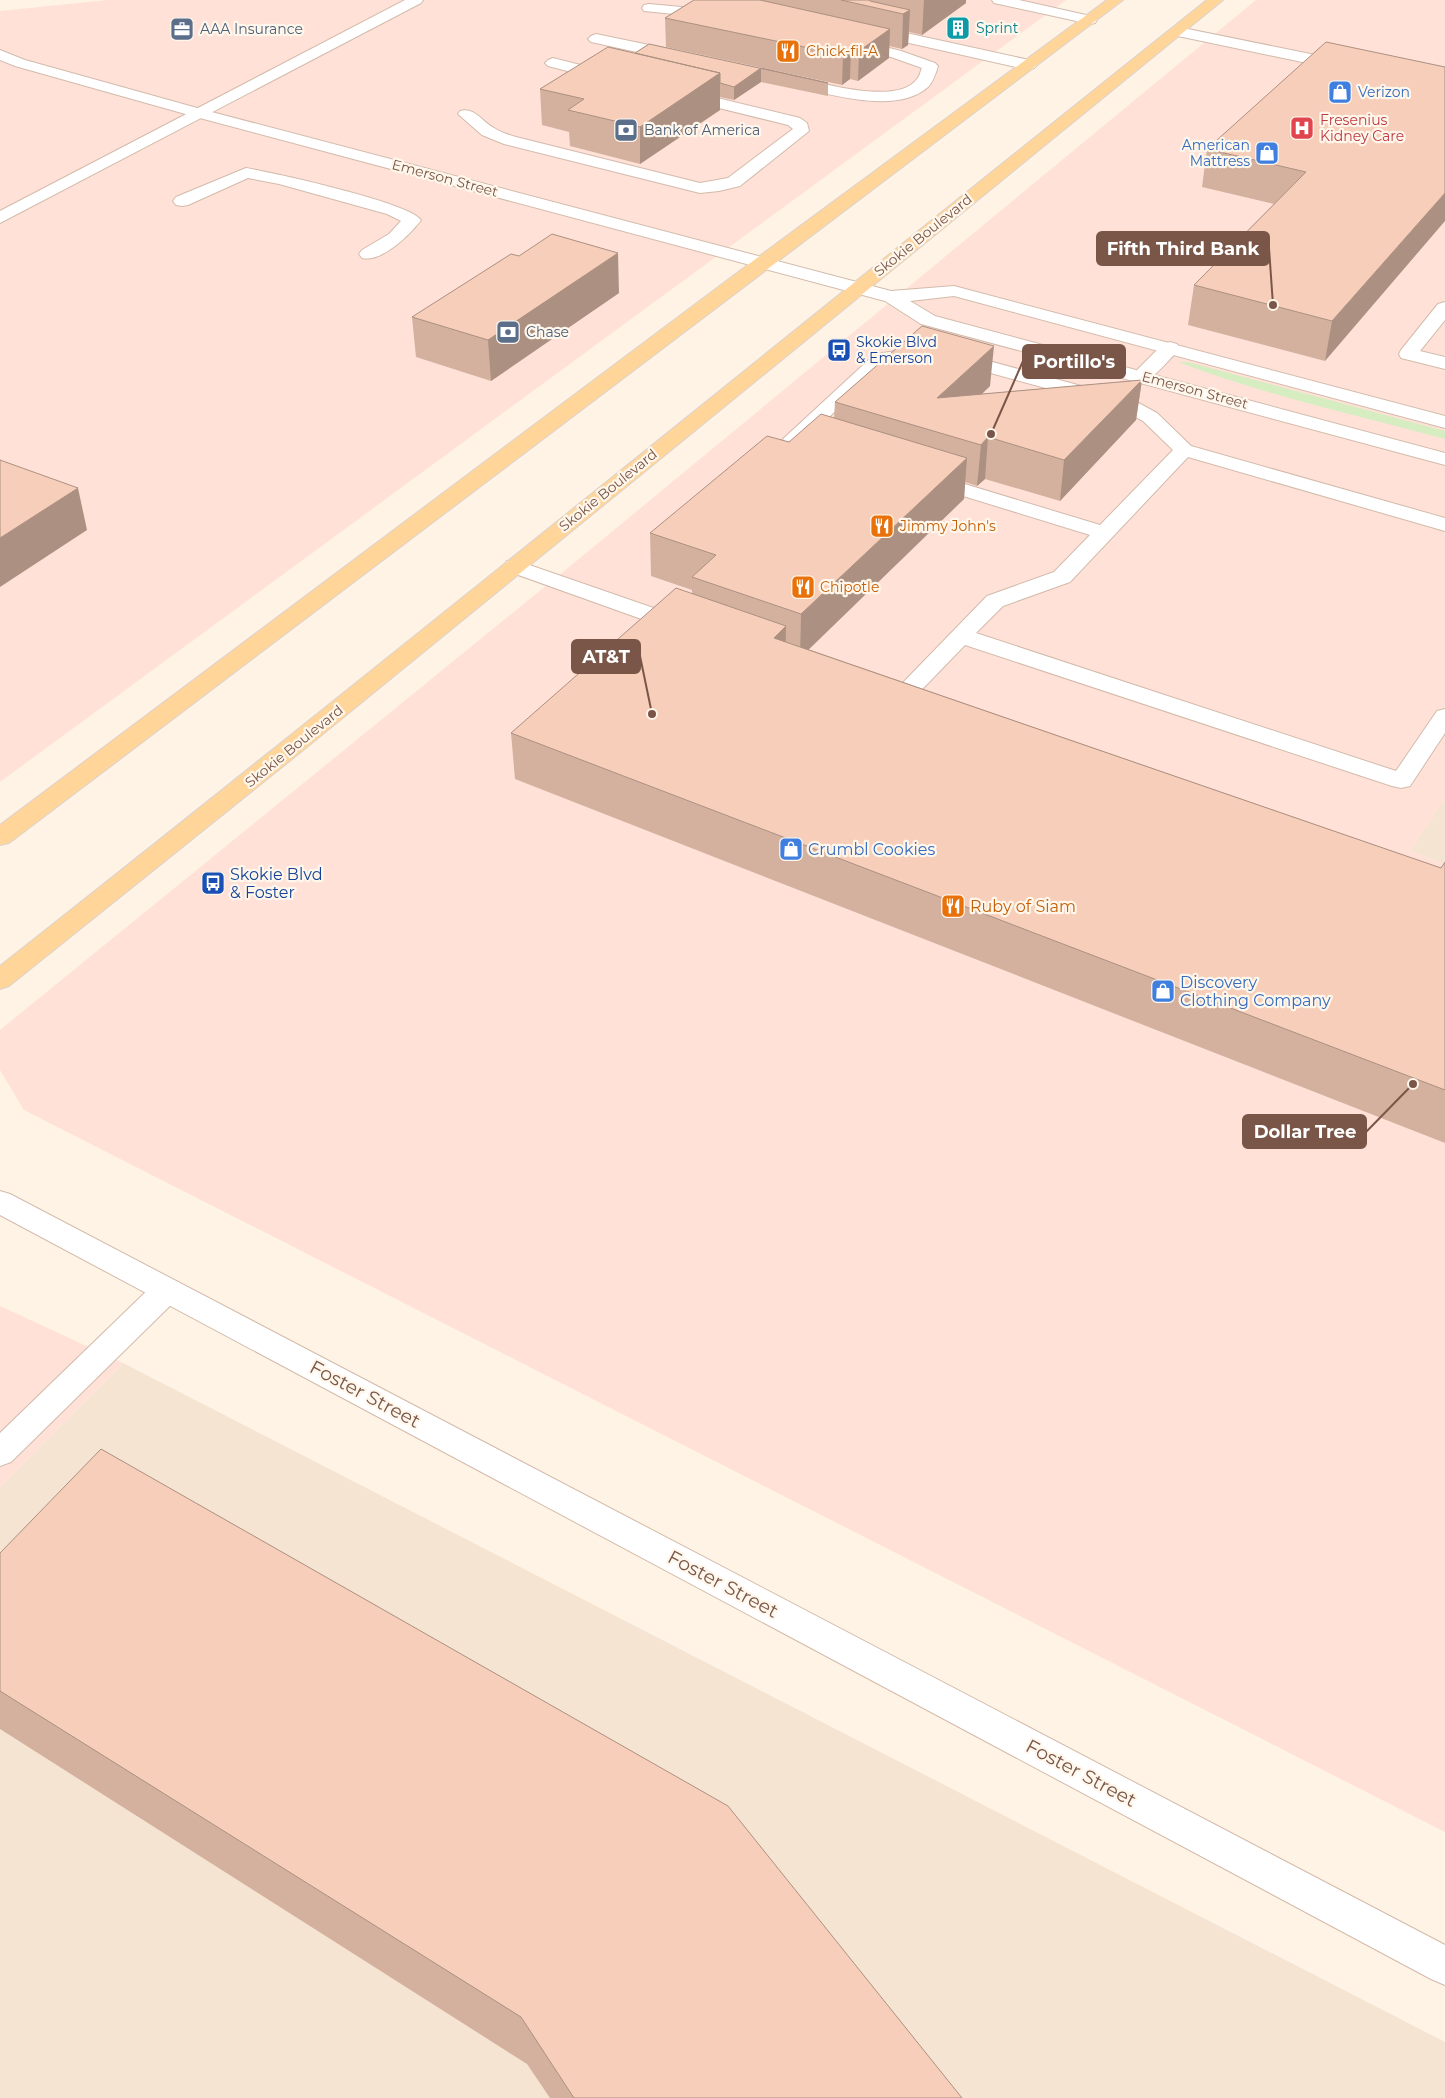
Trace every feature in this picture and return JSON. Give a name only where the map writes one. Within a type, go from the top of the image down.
[{"type":"main road","points":[[0,837],[763,262],[1116,0]]},
{"type":"main road","name":"Skokie Boulevard","points":[[0,980],[1216,0]]},
{"type":"street","points":[[0,218],[202,114],[416,0]]},
{"type":"street","points":[[1008,1],[1090,20]]},
{"type":"street","points":[[649,8],[732,16]]},
{"type":"street","points":[[857,27],[1029,65]]},
{"type":"street","points":[[1178,32],[1362,69]]},
{"type":"street","points":[[596,38],[692,59]]},
{"type":"street","points":[[777,78],[871,97],[904,93],[923,83],[930,66],[896,54],[836,39]]},
{"type":"street","name":"Emerson Street","points":[[0,55],[20,63],[202,114],[891,297],[928,320],[1445,459]]},
{"type":"street","points":[[554,63],[621,80]]},
{"type":"street","points":[[466,114],[488,132],[510,141],[700,188],[734,182],[801,131],[801,126],[794,121],[669,91]]},
{"type":"street","points":[[182,201],[246,173],[281,179],[393,210],[412,220],[395,238],[368,254]]},
{"type":"street","name":"Emerson Street","points":[[891,297],[954,291],[1445,422]]},
{"type":"street","points":[[1445,308],[1408,354],[1445,363]]},
{"type":"street","points":[[1142,376],[1170,348]]},
{"type":"street","points":[[849,456],[793,439],[882,358],[927,353],[956,358],[1126,404],[1150,417],[1184,450],[1445,525]]},
{"type":"street","points":[[897,702],[995,601],[1062,577],[1184,450]]},
{"type":"street","points":[[906,473],[1104,533]]},
{"type":"street","points":[[515,566],[702,633]]},
{"type":"street","points":[[962,636],[1401,781],[1445,716]]},
{"type":"street","name":"Foster Street","points":[[0,1202],[1445,1966]]},
{"type":"street","points":[[0,1453],[167,1290]]},
{"type":"shaded area","points":[[108,0],[1066,0],[0,782],[0,11]]},
{"type":"shaded area","points":[[1256,0],[1445,0],[1445,798],[1410,851],[1445,864],[1445,1832],[24,1110],[0,1070],[0,1030],[574,563]]},
{"type":"shaded area","points":[[1445,798],[1445,864],[1410,851]]},
{"type":"shaded area","points":[[0,1306],[123,1363],[0,1487]]},
{"type":"shaded area","points":[[123,1363],[1445,2042],[1445,2098],[0,2098],[0,1487]]},
{"type":"green space","points":[[1178,362],[1188,362],[1445,431],[1445,439],[1277,395]]},
{"type":"building","points":[[694,0],[760,0],[890,29],[859,51],[851,49],[843,55],[665,18]]},
{"type":"building","points":[[841,0],[869,0],[910,10],[903,14]]},
{"type":"building","points":[[1326,42],[1445,67],[1445,193],[1332,321],[1194,285],[1306,172],[1207,149]]},
{"type":"building","points":[[649,44],[761,68],[734,87],[720,83],[720,73],[635,53]]},
{"type":"building","points":[[608,47],[720,73],[640,127],[568,110],[584,99],[540,89]]},
{"type":"building","points":[[552,234],[618,253],[488,340],[412,317],[511,254],[519,256]]},
{"type":"building","points":[[922,326],[994,346],[937,398],[1142,380],[1064,460],[988,437],[981,445],[835,402]]},
{"type":"building","points":[[821,414],[967,458],[801,614],[692,577],[716,555],[650,533],[767,436],[789,442]]},
{"type":"building","points":[[0,460],[78,488],[0,538]]},
{"type":"building","points":[[676,588],[786,626],[774,638],[1441,868],[1445,862],[1445,1090],[511,733]]},
{"type":"building","points":[[101,1449],[728,1806],[962,2098],[574,2098],[521,2017],[0,1691],[0,1553]]},
{"type":"place","name":"Sprint","points":[[958,28]]},
{"type":"place","name":"AAA Insurance","points":[[182,29]]},
{"type":"place","name":"Chick-fil-A","points":[[788,51]]},
{"type":"place","name":"Verizon","points":[[1340,92]]},
{"type":"place","name":"Fresenius Kidney Care","points":[[1302,128]]},
{"type":"place","name":"Bank of America","points":[[626,130]]},
{"type":"place","name":"American Mattress","points":[[1267,153]]},
{"type":"place","name":"Fifth Third Bank","points":[[1273,305]]},
{"type":"place","name":"Chase","points":[[508,332]]},
{"type":"place","name":"Skokie Blvd & Emerson","points":[[839,350]]},
{"type":"place","name":"Portillo's","points":[[991,434]]},
{"type":"place","name":"Jimmy John's","points":[[882,526]]},
{"type":"place","name":"Chipotle","points":[[803,587]]},
{"type":"place","name":"AT&T","points":[[652,714]]},
{"type":"place","name":"Crumbl Cookies","points":[[791,849]]},
{"type":"place","name":"Skokie Blvd & Foster","points":[[213,883]]},
{"type":"place","name":"Ruby of Siam","points":[[953,906]]},
{"type":"place","name":"Discovery Clothing Company","points":[[1163,991]]},
{"type":"place","name":"Dollar Tree","points":[[1413,1084]]}]
